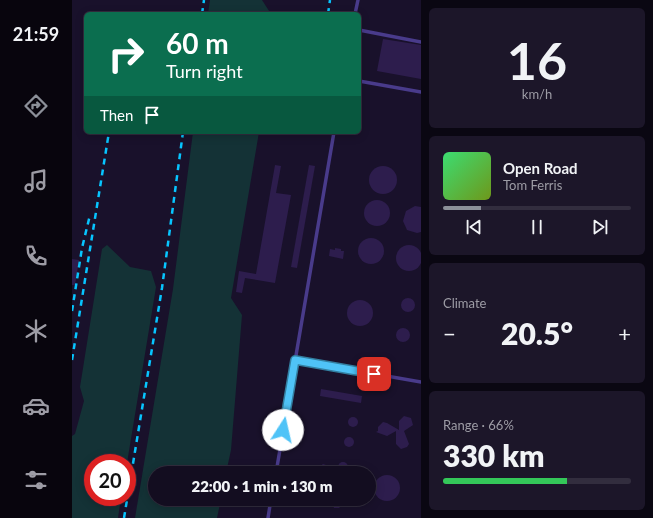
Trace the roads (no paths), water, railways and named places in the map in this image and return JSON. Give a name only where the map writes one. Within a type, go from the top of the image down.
[{"type":"lane","points":[[355,12],[358,0]]},
{"type":"lane","points":[[361,30],[421,42]]},
{"type":"lane","points":[[361,81],[421,92]]},
{"type":"lane","points":[[277,466],[334,134]]},
{"type":"lane","points":[[295,360],[421,382]]},
{"type":"lane","points":[[268,518],[270,506]]},
{"type":"railway","points":[[202,12],[204,0]]},
{"type":"railway","points":[[328,12],[330,0]]},
{"type":"railway","points":[[72,360],[109,134]]},
{"type":"railway","points":[[124,518],[162,288],[183,134]]},
{"type":"railway","points":[[72,311],[82,248],[90,215]]}]
